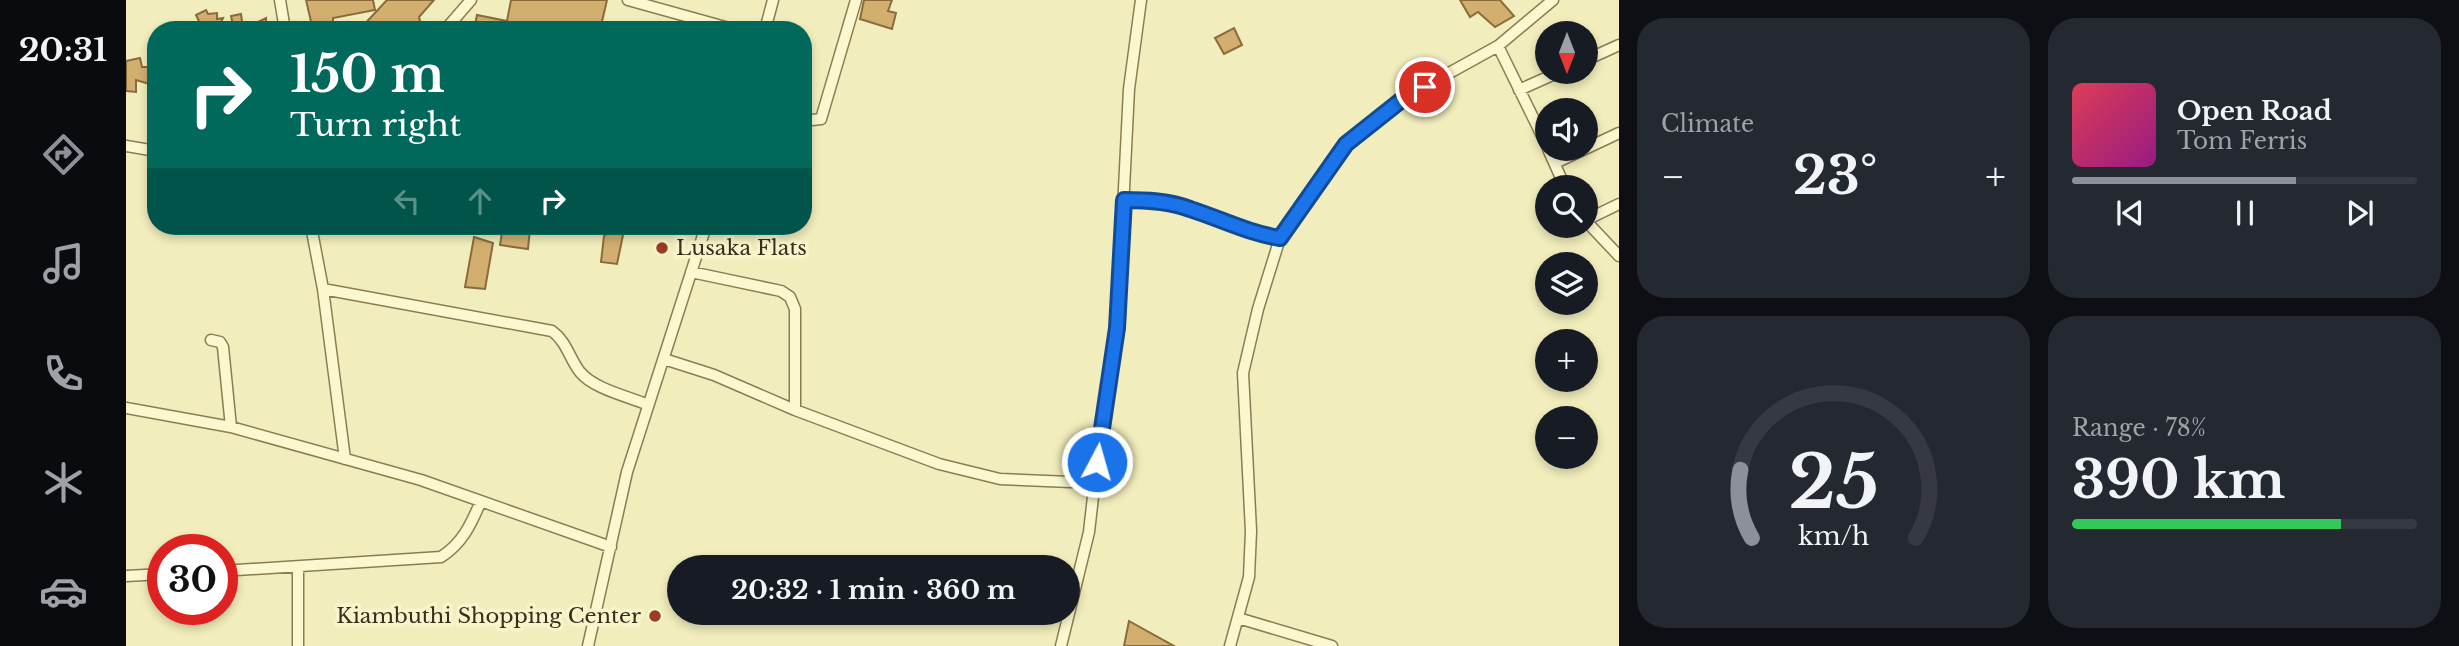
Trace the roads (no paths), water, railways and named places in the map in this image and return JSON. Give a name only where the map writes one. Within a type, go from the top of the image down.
[{"type":"street","points":[[279,0],[283,21]]},
{"type":"street","points":[[453,21],[471,0]]},
{"type":"street","points":[[628,0],[704,21]]},
{"type":"street","points":[[767,21],[773,0]]},
{"type":"street","points":[[812,120],[821,119],[856,0]]},
{"type":"street","points":[[1061,646],[1089,533],[1117,328],[1129,89],[1141,0]]},
{"type":"street","points":[[1230,646],[1249,577],[1251,531],[1243,373],[1258,309],[1280,238],[1346,144],[1404,98],[1498,46],[1553,0]]},
{"type":"street","points":[[1598,55],[1619,45]]},
{"type":"street","points":[[1498,46],[1535,121]]},
{"type":"street","points":[[1520,90],[1535,83]]},
{"type":"street","points":[[1560,175],[1555,163],[1619,133]]},
{"type":"street","points":[[126,146],[147,150]]},
{"type":"street","points":[[1124,200],[1154,200],[1188,208],[1254,234],[1280,238]]},
{"type":"street","points":[[1598,214],[1619,204]]},
{"type":"street","points":[[1598,233],[1619,256]]},
{"type":"street","points":[[314,235],[345,458]]},
{"type":"street","points":[[589,646],[627,472],[646,404],[664,359],[703,235]]},
{"type":"street","points":[[691,272],[781,291],[790,297],[795,309],[795,410]]},
{"type":"street","points":[[323,289],[552,331],[561,338],[580,372],[591,382],[646,404]]},
{"type":"street","points":[[211,340],[220,342],[223,347],[231,427]]},
{"type":"street","points":[[664,359],[714,375],[795,410],[939,464],[1000,479],[1095,484]]},
{"type":"street","points":[[126,408],[231,427],[345,458],[481,501],[611,547]]},
{"type":"street","points":[[238,570],[440,557],[453,549],[467,533],[481,501]]},
{"type":"street","points":[[298,568],[298,646]]},
{"type":"street","points":[[126,576],[147,575]]},
{"type":"street","points":[[1238,618],[1332,646]]},
{"type":"place","name":"Lusaka Flats","points":[[662,248]]},
{"type":"place","name":"Kiambuthi Shopping Center","points":[[655,616]]}]
